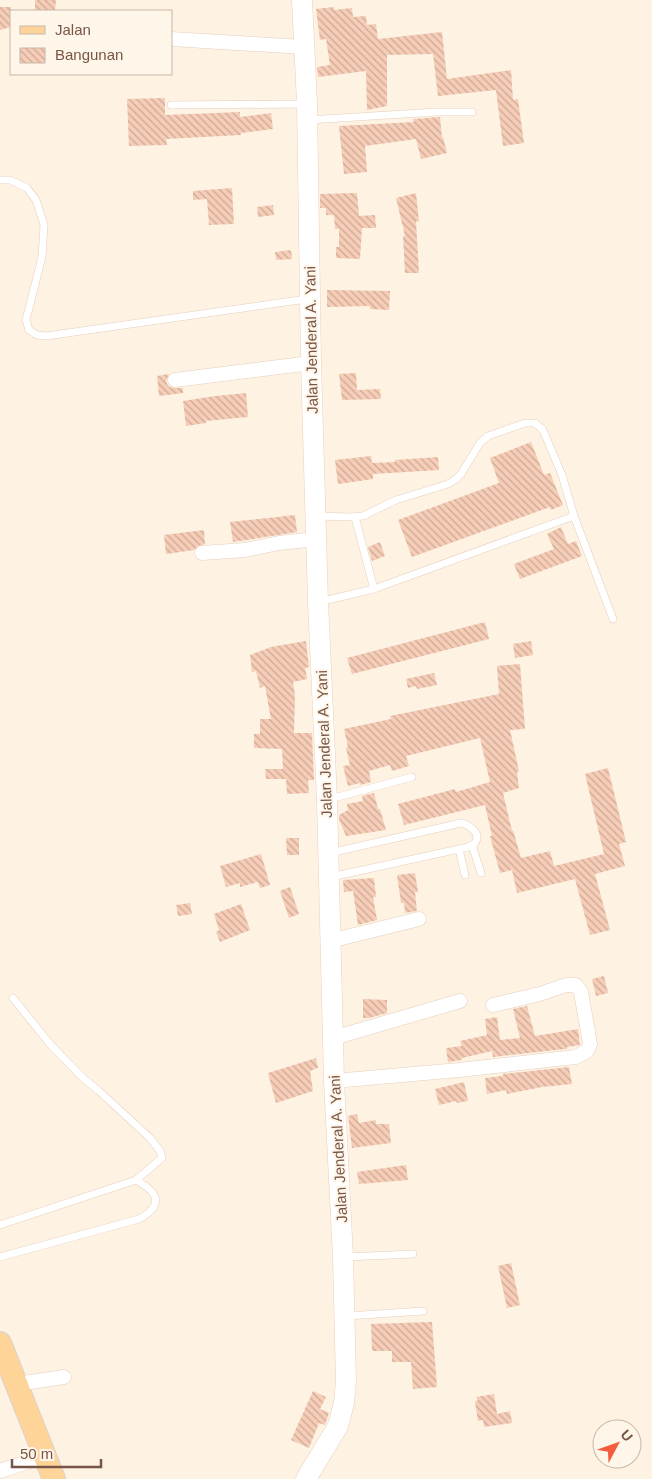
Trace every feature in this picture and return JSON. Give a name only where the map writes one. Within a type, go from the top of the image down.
[{"type":"main road","name":"Jalan Jenderal A. Yani","points":[[302,0],[307,112],[311,363],[318,602],[327,800],[334,1081],[343,1257],[346,1381],[344,1402],[338,1426],[306,1479]]},
{"type":"main road","points":[[0,1343],[54,1479]]},
{"type":"street","points":[[172,40],[304,47]]},
{"type":"street","points":[[175,380],[311,363]]},
{"type":"street","points":[[202,553],[245,550],[279,543],[317,539]]},
{"type":"street","points":[[330,941],[419,919]]},
{"type":"street","points":[[334,1081],[576,1057],[587,1051],[590,1044],[581,992],[576,985],[566,985],[540,994],[493,1005]]},
{"type":"street","points":[[333,1038],[460,1001]]},
{"type":"street","points":[[17,1384],[64,1377]]},
{"type":"street","points":[[0,1471],[46,1456]]},
{"type":"lane","points":[[171,105],[307,112],[472,112]]},
{"type":"lane","points":[[0,180],[10,180],[27,188],[36,200],[44,225],[42,257],[26,320],[30,330],[37,335],[46,336],[310,299]]},
{"type":"lane","points":[[316,516],[363,516],[396,500],[448,484],[456,480],[480,443],[488,436],[524,423],[534,423],[543,430],[562,475],[574,516],[613,619]]},
{"type":"lane","points":[[318,602],[374,589],[574,516]]},
{"type":"lane","points":[[355,517],[374,589]]},
{"type":"lane","points":[[327,800],[412,777]]},
{"type":"lane","points":[[327,854],[461,823],[472,827],[476,833],[476,839],[472,845],[459,849],[328,877]]},
{"type":"lane","points":[[472,845],[481,873]]},
{"type":"lane","points":[[459,849],[465,876]]},
{"type":"lane","points":[[0,1225],[136,1180],[162,1158],[157,1146],[99,1090],[83,1078],[50,1044],[13,998]]},
{"type":"lane","points":[[0,1257],[139,1219],[152,1210],[155,1206],[155,1198],[149,1188],[136,1180]]},
{"type":"lane","points":[[343,1257],[413,1254]]},
{"type":"lane","points":[[344,1317],[423,1311]]},
{"type":"building","points":[[35,0],[56,0],[55,10],[35,10]]},
{"type":"building","points":[[0,7],[11,7],[10,27],[0,30]]},
{"type":"building","points":[[334,7],[334,10],[352,8],[353,17],[366,16],[367,25],[376,24],[378,39],[442,32],[447,79],[511,70],[513,100],[518,99],[524,143],[503,146],[496,90],[438,96],[433,54],[387,55],[387,106],[367,110],[366,71],[318,77],[317,67],[330,65],[326,39],[320,40],[316,9]]},
{"type":"building","points":[[165,98],[165,115],[240,112],[240,117],[271,113],[273,129],[241,133],[241,135],[166,139],[167,145],[129,146],[127,99]]},
{"type":"building","points":[[440,117],[442,138],[447,153],[421,159],[416,139],[365,146],[367,172],[344,174],[339,126],[414,122],[413,119]]},
{"type":"building","points":[[232,188],[234,224],[209,225],[207,199],[193,200],[193,191]]},
{"type":"building","points":[[357,193],[359,216],[375,215],[376,228],[362,228],[360,259],[336,258],[336,247],[339,247],[339,229],[335,229],[334,215],[326,215],[326,208],[320,208],[320,194]]},
{"type":"building","points":[[416,193],[419,222],[416,221],[419,273],[405,273],[403,236],[405,236],[396,198]]},
{"type":"building","points":[[273,205],[274,215],[258,217],[257,207]]},
{"type":"building","points":[[291,250],[292,259],[276,260],[275,252]]},
{"type":"building","points":[[327,290],[390,291],[389,310],[370,309],[370,306],[327,307]]},
{"type":"building","points":[[356,373],[357,390],[380,389],[381,399],[342,400],[339,374]]},
{"type":"building","points":[[169,374],[166,381],[168,386],[183,388],[183,393],[159,396],[157,376]]},
{"type":"building","points":[[246,393],[248,417],[206,421],[206,423],[186,426],[183,401]]},
{"type":"building","points":[[531,442],[544,475],[550,473],[563,505],[551,510],[550,507],[412,557],[398,520],[499,483],[490,458]]},
{"type":"building","points":[[371,456],[372,463],[438,457],[439,470],[373,474],[373,479],[338,484],[335,460]]},
{"type":"building","points":[[295,515],[297,532],[233,542],[230,522]]},
{"type":"building","points":[[561,527],[568,544],[576,541],[582,556],[520,579],[514,564],[554,549],[547,534]]},
{"type":"building","points":[[204,530],[205,544],[198,546],[194,550],[166,554],[164,535]]},
{"type":"building","points":[[380,542],[385,556],[372,561],[368,547]]},
{"type":"building","points":[[485,622],[489,639],[352,674],[347,658]]},
{"type":"building","points":[[306,641],[309,667],[305,668],[307,679],[293,682],[295,695],[294,733],[312,733],[314,780],[308,780],[309,793],[287,794],[286,779],[266,779],[265,769],[283,769],[282,749],[254,748],[254,734],[260,734],[260,719],[271,719],[265,686],[260,688],[256,671],[252,672],[250,655],[271,647]]},
{"type":"building","points":[[531,641],[533,655],[515,658],[513,644]]},
{"type":"building","points":[[520,664],[525,729],[510,730],[519,771],[517,772],[519,788],[503,793],[521,858],[550,851],[554,866],[604,854],[585,774],[608,768],[626,842],[619,844],[625,866],[595,874],[610,930],[590,935],[575,879],[517,893],[512,870],[500,873],[490,836],[492,836],[485,805],[404,825],[398,804],[455,789],[456,792],[490,782],[480,738],[406,756],[409,766],[392,771],[390,765],[369,771],[371,782],[348,786],[343,766],[350,765],[344,729],[391,719],[390,716],[499,694],[497,666]]},
{"type":"building","points":[[434,673],[437,685],[417,689],[416,686],[408,688],[406,679]]},
{"type":"building","points":[[374,793],[386,830],[346,836],[339,815],[348,810],[347,804],[363,801],[362,796]]},
{"type":"building","points":[[286,838],[299,838],[299,855],[287,855]]},
{"type":"building","points":[[261,854],[270,885],[260,888],[258,882],[240,887],[240,883],[226,887],[220,866]]},
{"type":"building","points":[[415,873],[418,892],[415,892],[417,911],[405,913],[404,903],[401,903],[397,875]]},
{"type":"building","points":[[374,878],[376,897],[373,897],[377,920],[358,925],[353,891],[344,892],[343,880]]},
{"type":"building","points":[[290,887],[299,914],[289,918],[280,891]]},
{"type":"building","points":[[190,903],[192,914],[178,916],[176,905]]},
{"type":"building","points":[[241,904],[250,930],[220,942],[216,932],[219,930],[214,914]]},
{"type":"building","points":[[604,976],[608,993],[596,996],[592,979]]},
{"type":"building","points":[[363,999],[387,1000],[387,1013],[363,1018]]},
{"type":"building","points":[[527,1006],[535,1036],[578,1029],[580,1045],[567,1047],[567,1049],[493,1057],[492,1051],[448,1062],[446,1048],[462,1046],[460,1041],[487,1035],[485,1019],[497,1017],[500,1040],[520,1038],[513,1009]]},
{"type":"building","points":[[316,1058],[318,1068],[310,1071],[313,1091],[276,1103],[268,1073]]},
{"type":"building","points":[[569,1067],[572,1084],[542,1087],[507,1094],[506,1090],[487,1094],[485,1078],[503,1076],[503,1074]]},
{"type":"building","points":[[464,1082],[468,1101],[457,1103],[456,1101],[439,1105],[435,1089]]},
{"type":"building","points":[[357,1114],[359,1123],[376,1120],[376,1124],[389,1124],[391,1143],[352,1148],[348,1116]]},
{"type":"building","points":[[406,1165],[408,1180],[359,1184],[357,1172]]},
{"type":"building","points":[[511,1263],[520,1305],[507,1308],[498,1266]]},
{"type":"building","points":[[432,1322],[437,1387],[413,1389],[411,1362],[392,1362],[392,1351],[372,1351],[371,1324]]},
{"type":"building","points":[[313,1391],[326,1397],[320,1409],[329,1413],[325,1425],[319,1423],[309,1448],[291,1440]]},
{"type":"building","points":[[494,1394],[497,1414],[510,1411],[512,1423],[484,1427],[483,1420],[478,1421],[475,1402],[478,1400],[476,1397]]}]
